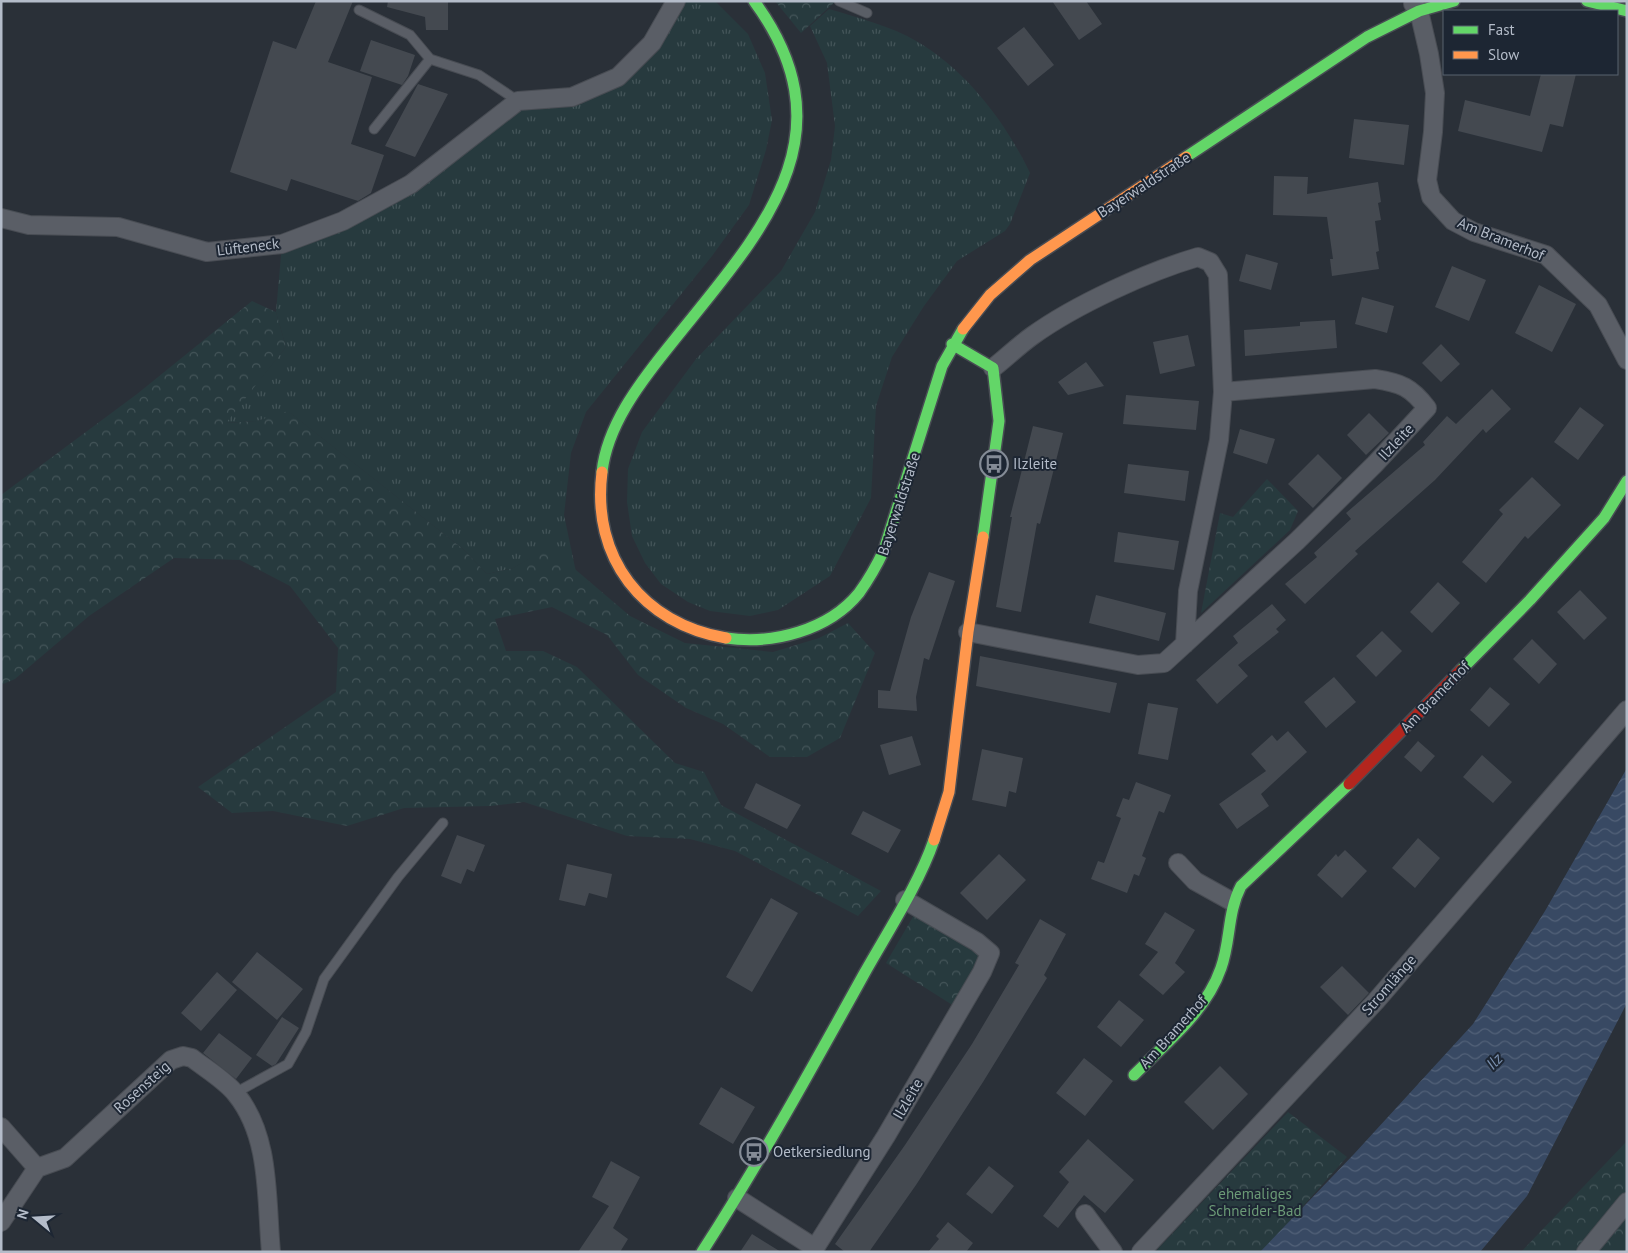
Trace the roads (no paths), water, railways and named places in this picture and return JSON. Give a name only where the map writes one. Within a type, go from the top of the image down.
[{"type":"main road","name":"Bayerwaldstraße","points":[[754,1],[777,33],[787,53],[794,78],[797,124],[790,168],[772,209],[724,279],[647,376],[613,435],[604,459],[600,493],[603,522],[610,548],[624,576],[636,592],[655,610],[675,623],[701,633],[734,639],[761,639],[806,631],[848,605],[878,567],[891,536],[933,392],[952,344],[975,310],[990,293],[1030,260],[1367,36],[1415,6],[1454,1]]},
{"type":"main road","points":[[1587,1],[1627,11]]},
{"type":"main road","points":[[702,1252],[737,1198],[905,900],[931,848],[949,792],[968,632],[999,422],[993,368],[952,344]]},
{"type":"main road","name":"Am Bramerhof","points":[[1134,1075],[1199,1008],[1212,988],[1221,967],[1231,901],[1241,886],[1379,755],[1530,600],[1604,518],[1627,481]]},
{"type":"street","points":[[518,101],[572,97],[618,77],[652,43],[676,1]]},
{"type":"street","name":"Am Bramerhof","points":[[1415,6],[1429,54],[1435,93],[1433,132],[1427,180],[1431,197],[1453,221],[1474,232],[1546,255],[1598,305],[1627,360]]},
{"type":"street","name":"Lüfteneck","points":[[1,218],[29,225],[118,227],[207,252],[282,244],[343,221],[411,184],[518,101]]},
{"type":"street","points":[[993,368],[1033,336],[1080,307],[1170,265],[1198,256],[1210,262],[1218,275],[1223,392],[1219,440],[1188,590],[1185,644]]},
{"type":"street","name":"Ilzleite","points":[[968,632],[1138,665],[1164,663],[1297,541],[1375,464],[1427,408],[1414,392],[1396,382],[1375,379],[1223,392]]},
{"type":"street","name":"Stromlänge","points":[[1141,1252],[1376,1001],[1627,710]]},
{"type":"street","points":[[1178,863],[1195,881],[1208,890],[1231,901]]},
{"type":"street","name":"Ilzleite","points":[[737,1198],[815,1248],[886,1136],[982,972],[990,953],[977,942],[905,900]]},
{"type":"street","name":"Rosensteig","points":[[38,1168],[65,1158],[171,1060],[183,1056],[192,1058],[235,1093],[254,1121],[262,1148],[272,1252]]},
{"type":"street","points":[[1,1127],[38,1168],[1,1222]]},
{"type":"street","points":[[1586,1252],[1627,1202]]},
{"type":"street","points":[[1085,1214],[1113,1252]]},
{"type":"lane","points":[[839,1],[867,13]]},
{"type":"lane","points":[[359,10],[410,34],[430,59],[478,75],[518,101]]},
{"type":"lane","points":[[374,129],[430,59]]},
{"type":"lane","points":[[235,1093],[288,1064],[306,1032],[324,979],[398,877],[443,823]]},
{"type":"water","name":"Ilz","points":[[1627,768],[1627,1003],[1527,1196],[1480,1252],[1260,1252],[1354,1154],[1473,1024],[1545,911]]},
{"type":"place","name":"Ilzleite","points":[[994,464]]},
{"type":"place","name":"Oetkersiedlung","points":[[754,1152]]},
{"type":"park label","name":"ehemaliges Schneider-Bad","points":[[1255,1202]]}]
